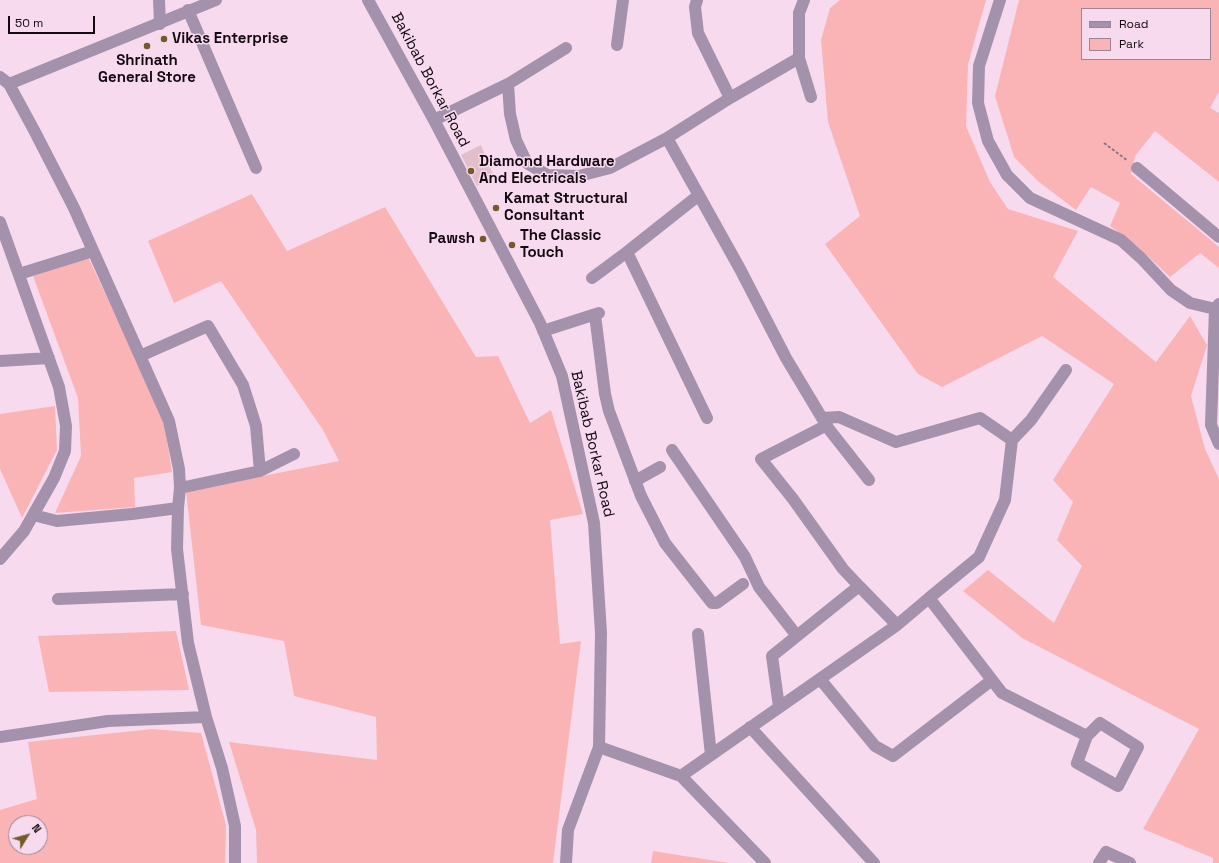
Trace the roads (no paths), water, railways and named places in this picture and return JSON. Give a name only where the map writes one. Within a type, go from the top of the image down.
[{"type":"street","points":[[159,0],[160,24]]},
{"type":"street","points":[[216,0],[188,10],[160,24],[4,81],[35,132],[74,208],[169,421],[179,469],[180,488],[177,549],[188,643],[206,717],[222,768],[236,826],[235,863]]},
{"type":"street","name":"Bakibab Borkar Road","points":[[368,0],[434,120],[543,331],[562,376],[594,523],[601,633],[599,747],[568,830],[566,863]]},
{"type":"street","points":[[617,45],[622,0]]},
{"type":"street","points":[[697,0],[695,7],[698,33],[730,98]]},
{"type":"street","points":[[804,0],[799,13],[799,58],[811,97]]},
{"type":"street","points":[[1000,0],[980,66],[978,103],[988,140],[1007,175],[1030,198],[1121,240],[1141,258],[1171,290],[1190,303],[1218,308],[1211,425],[1219,444]]},
{"type":"street","points":[[188,10],[256,168]]},
{"type":"street","points":[[434,120],[508,84],[566,48]]},
{"type":"street","points":[[508,84],[510,114],[516,140],[527,163],[547,175],[579,176],[610,168],[667,138],[730,98],[799,58]]},
{"type":"street","points":[[667,138],[786,358],[825,422],[869,480]]},
{"type":"street","points":[[1137,168],[1219,237]]},
{"type":"street","points":[[592,278],[699,195]]},
{"type":"street","points":[[0,222],[59,388],[66,426],[65,452],[54,478],[24,531],[0,559]]},
{"type":"street","points":[[19,274],[93,251]]},
{"type":"street","points":[[627,252],[707,418]]},
{"type":"street","points":[[543,331],[597,314],[605,394],[609,412],[641,496],[665,543],[712,603],[716,603],[743,584]]},
{"type":"street","points":[[140,356],[208,326],[244,385],[256,426],[260,471]]},
{"type":"street","points":[[0,361],[49,358]]},
{"type":"street","points":[[681,776],[897,625],[979,557],[1005,500],[1012,440],[1031,420],[1066,370]]},
{"type":"street","points":[[897,625],[843,569],[761,459],[825,422],[839,418],[896,442],[980,418],[1012,440]]},
{"type":"street","points":[[672,450],[745,557],[759,587],[797,636]]},
{"type":"street","points":[[180,488],[260,471],[294,454]]},
{"type":"street","points":[[635,481],[660,467]]},
{"type":"street","points":[[33,515],[57,521],[178,508]]},
{"type":"street","points":[[779,707],[772,656],[859,586]]},
{"type":"street","points":[[58,599],[183,594]]},
{"type":"street","points":[[929,598],[1002,693],[1087,736]]},
{"type":"street","points":[[698,634],[711,756]]},
{"type":"street","points":[[820,679],[875,746],[893,756],[992,680]]},
{"type":"street","points":[[0,737],[108,721],[206,717]]},
{"type":"street","points":[[1100,723],[1138,747],[1118,786],[1077,762],[1087,736],[1100,723]]},
{"type":"street","points":[[750,728],[874,863]]},
{"type":"street","points":[[599,747],[681,776],[765,863]]},
{"type":"street","points":[[1099,863],[1106,852],[1130,863]]},
{"type":"place","name":"Vikas Enterprise","points":[[164,39]]},
{"type":"place","name":"Shrinath General Store","points":[[147,46]]},
{"type":"place","name":"Diamond Hardware And Electricals","points":[[471,171]]},
{"type":"place","name":"Kamat Structural Consultant","points":[[496,208]]},
{"type":"place","name":"Pawsh","points":[[483,239]]},
{"type":"place","name":"The Classic Touch","points":[[512,245]]}]
